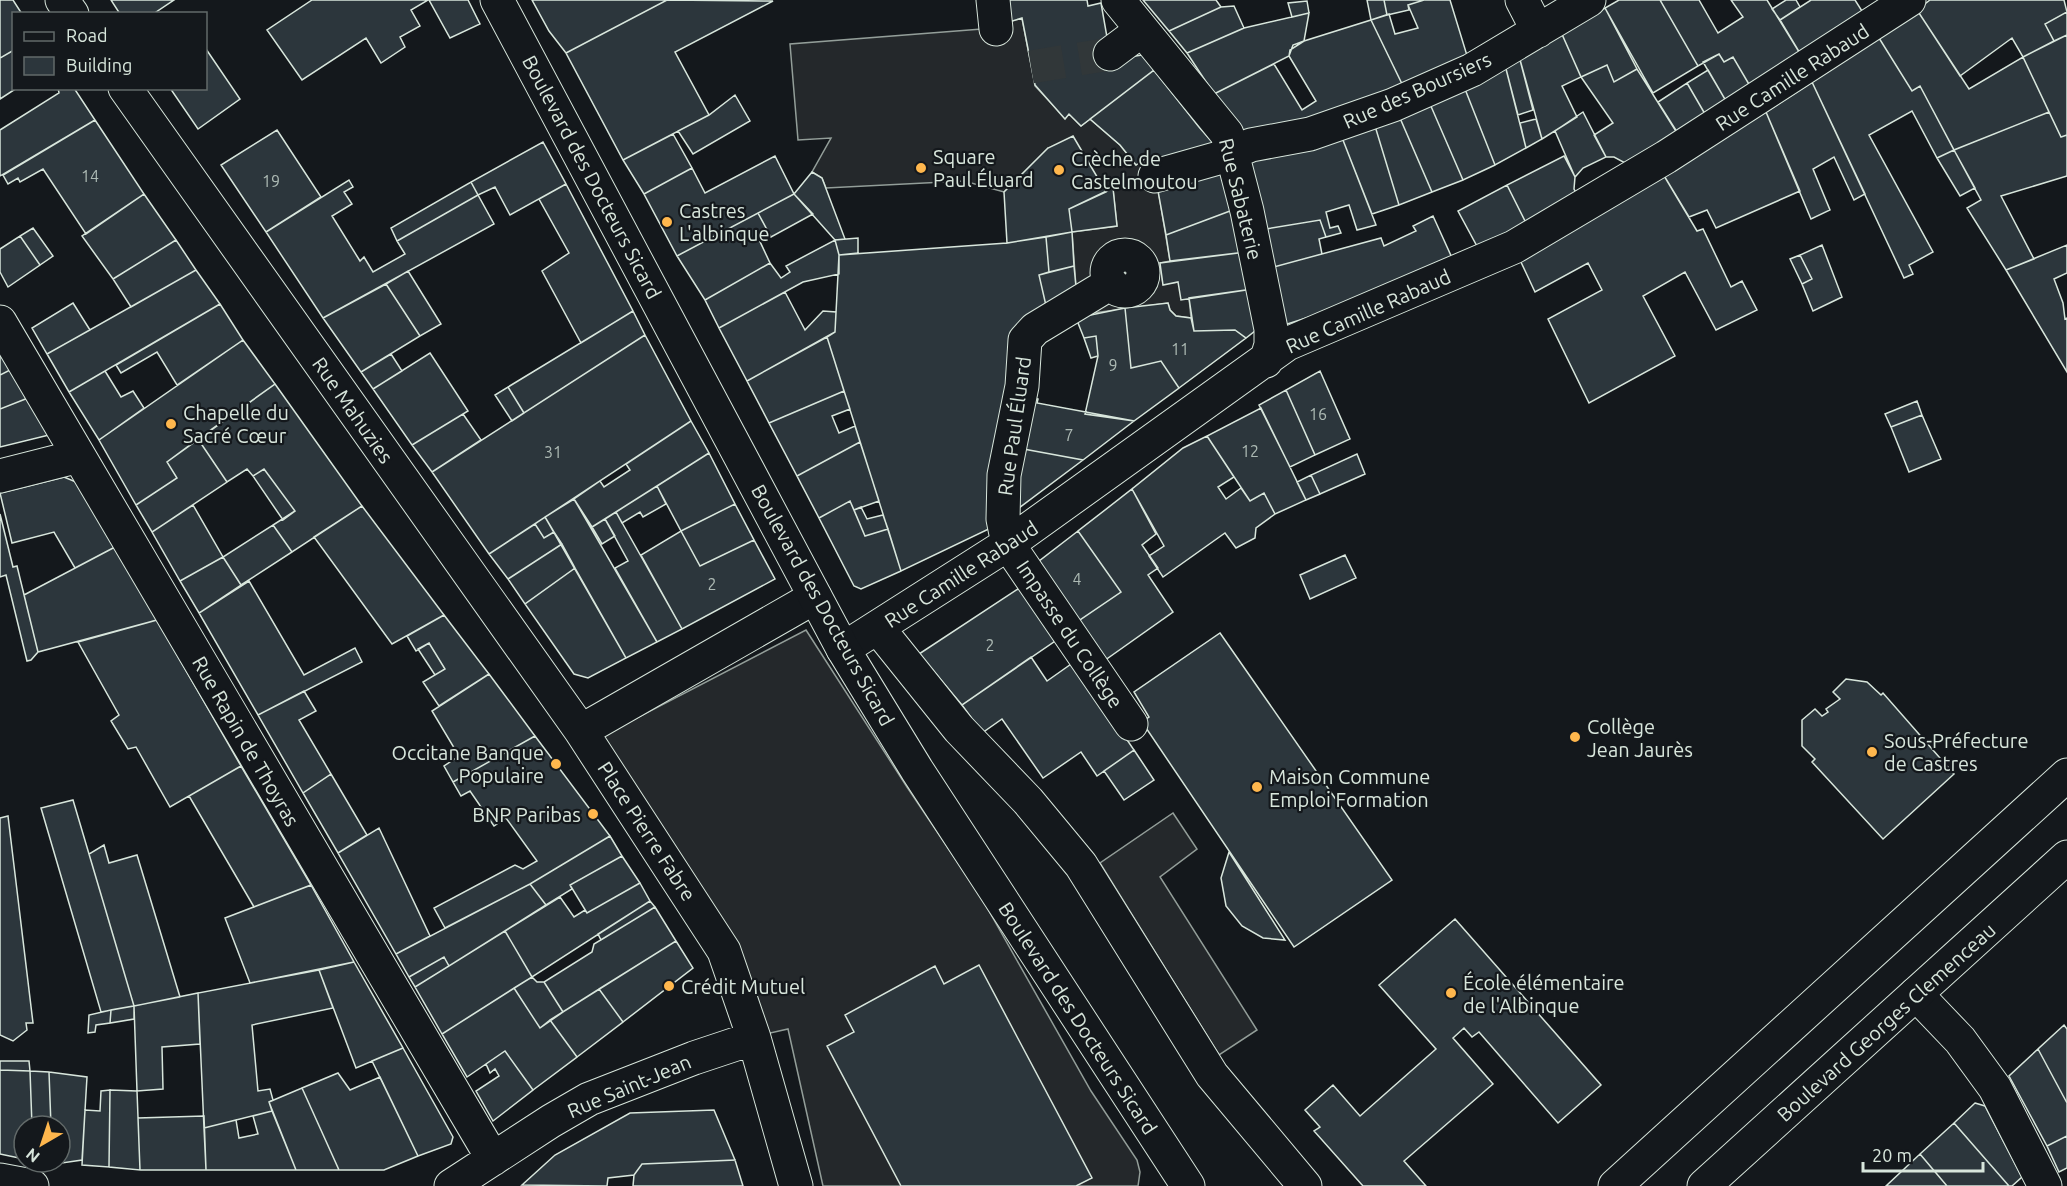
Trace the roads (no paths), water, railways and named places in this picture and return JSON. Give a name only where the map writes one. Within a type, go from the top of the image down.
[{"type":"street","name":"Boulevard des Docteurs Sicard","points":[[497,0],[843,649],[916,770],[1188,1186]]},
{"type":"street","name":"Rue Sabaterie","points":[[1118,0],[1227,134],[1271,329],[1271,345],[1266,361]]},
{"type":"street","points":[[1522,0],[1538,31]]},
{"type":"street","name":"Rue des Boursiers","points":[[1155,176],[1233,153],[1251,145],[1310,134],[1393,105],[1472,70],[1589,0]]},
{"type":"street","name":"Rue Camille Rabaud","points":[[843,649],[1008,544],[1287,344],[1514,247],[1666,157],[1909,0]]},
{"type":"street","points":[[1110,54],[1142,30]]},
{"type":"street","name":"Rue Mahuzies","points":[[126,90],[581,731]]},
{"type":"street","name":"Rue Paul Éluard","points":[[1008,544],[1003,519],[1004,475],[1022,386],[1025,340],[1035,329],[1111,283]]},
{"type":"street","name":"Rue Rapin de Thoyras","points":[[0,322],[493,1159]]},
{"type":"street","points":[[0,476],[79,456]]},
{"type":"street","name":"Impasse du Collège","points":[[1008,544],[1131,724]]},
{"type":"street","points":[[581,731],[815,597]]},
{"type":"street","points":[[878,628],[959,729],[1028,801],[1073,855],[1212,1075],[1305,1186]]},
{"type":"street","name":"Place Pierre Fabre","points":[[581,731],[724,951],[754,1038],[796,1186]]},
{"type":"street","points":[[1615,1186],[2067,775]]},
{"type":"street","name":"Boulevard Georges Clemenceau","points":[[1704,1186],[2067,857]]},
{"type":"street","points":[[1916,994],[1960,1040],[1995,1089],[2045,1186]]},
{"type":"street","name":"Rue Saint-Jean","points":[[451,1186],[551,1121],[589,1100],[754,1038]]},
{"type":"street","points":[[0,1180],[32,1186]]},
{"type":"tunnel","points":[[1031,67],[1110,54]]},
{"type":"place","name":"Square Paul Éluard","points":[[921,168]]},
{"type":"place","name":"Crèche de Castelmoutou","points":[[1059,170]]},
{"type":"place","name":"Castres L'albinque","points":[[667,222]]},
{"type":"place","name":"Chapelle du Sacré Cœur","points":[[171,424]]},
{"type":"place","name":"Collège Jean Jaurès","points":[[1575,737]]},
{"type":"place","name":"Sous-Préfecture de Castres","points":[[1872,752]]},
{"type":"place","name":"Occitane Banque Populaire","points":[[556,764]]},
{"type":"place","name":"Maison Commune Emploi Formation","points":[[1257,787]]},
{"type":"place","name":"BNP Paribas","points":[[593,814]]},
{"type":"place","name":"Crédit Mutuel","points":[[669,986]]},
{"type":"place","name":"École élémentaire de l'Albinque","points":[[1451,993]]}]
